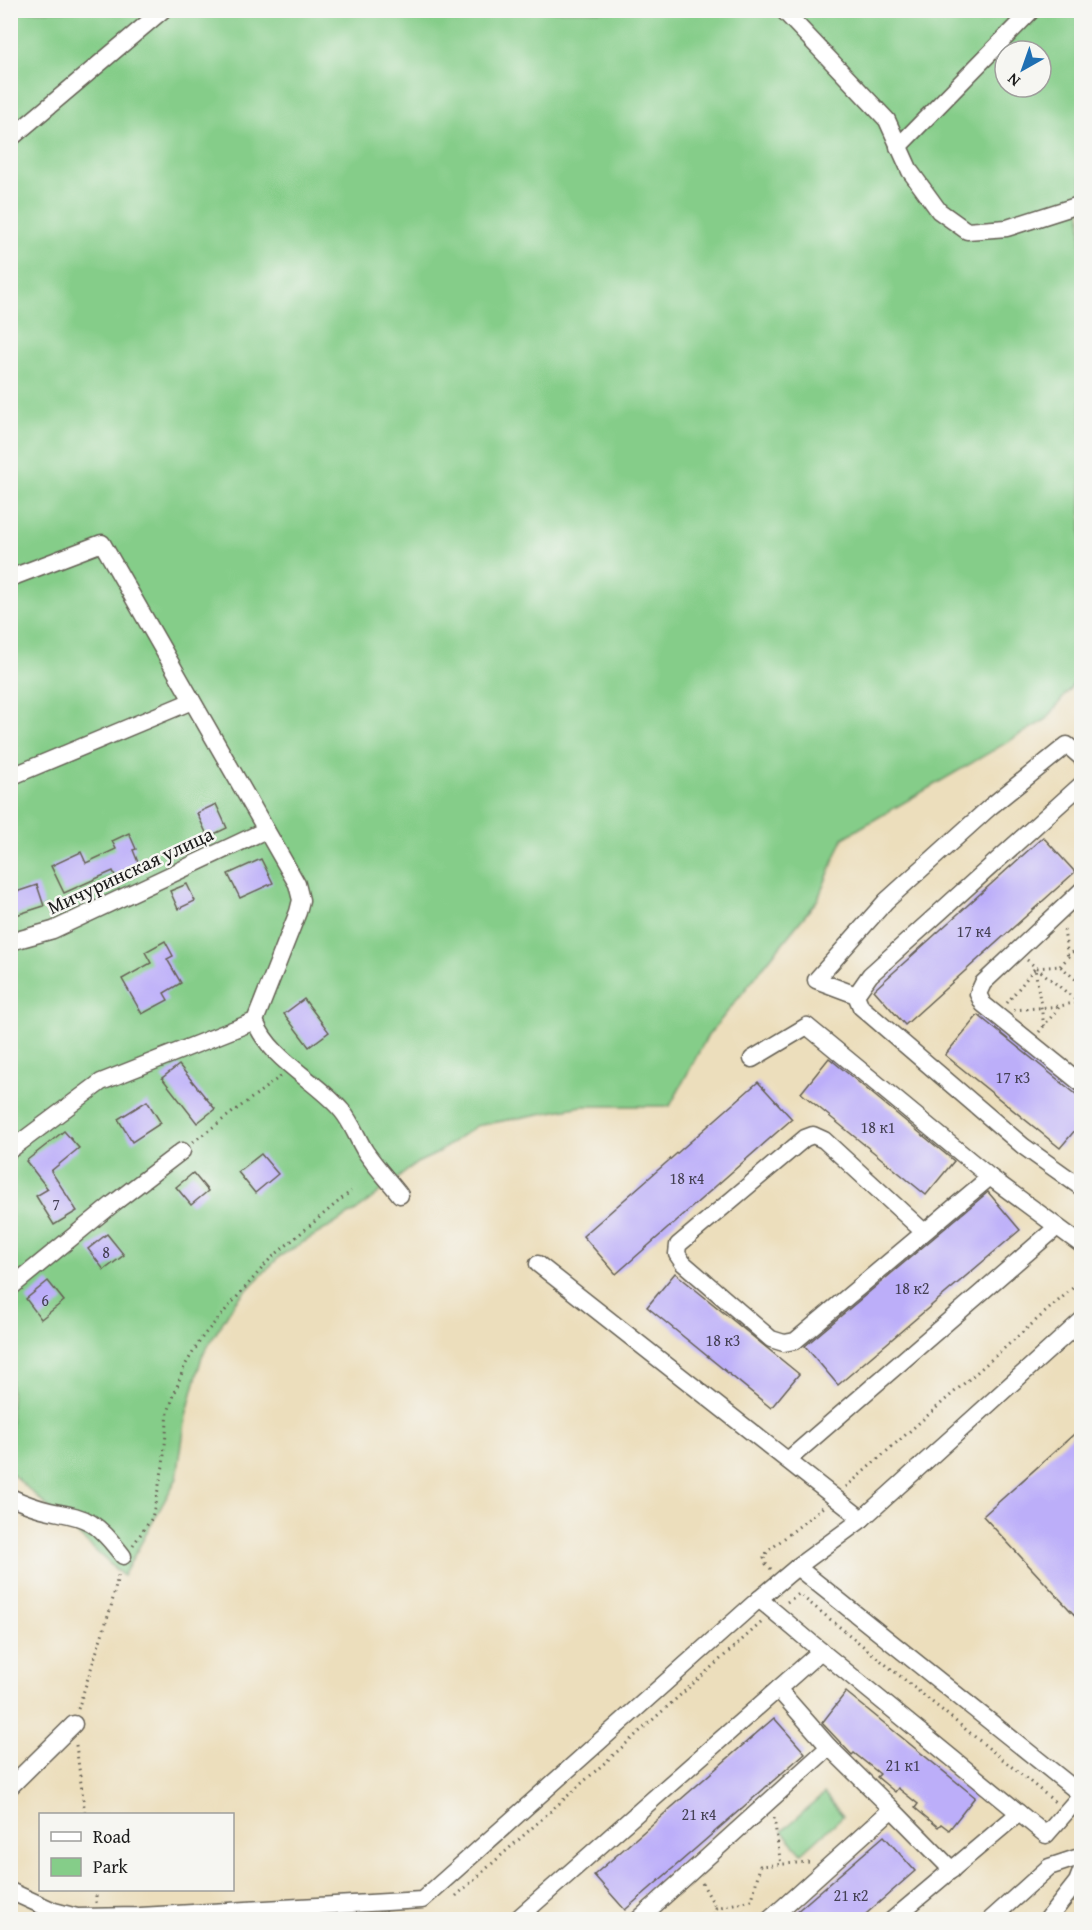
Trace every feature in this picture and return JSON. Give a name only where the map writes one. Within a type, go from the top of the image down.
[{"type":"street","points":[[10,139],[163,10]]},
{"type":"street","points":[[783,10],[887,120],[910,171],[939,211],[967,231],[1007,228],[1082,204]]},
{"type":"street","points":[[898,147],[1032,10]]},
{"type":"street","points":[[10,578],[102,543],[297,884],[301,900],[298,912],[255,1021],[261,1037],[327,1094],[344,1113],[365,1150],[400,1195]]},
{"type":"street","points":[[10,777],[192,701]]},
{"type":"street","points":[[1082,758],[1067,745],[990,807],[886,901],[816,980],[856,995],[861,1007],[1023,1146],[1082,1188]]},
{"type":"street","points":[[856,995],[870,975],[1082,784]]},
{"type":"street","name":"Мичуринская улица","points":[[10,942],[53,930],[266,830]]},
{"type":"street","points":[[1082,890],[983,983],[978,994],[983,1004],[1082,1084]]},
{"type":"street","points":[[10,1150],[101,1082],[255,1021]]},
{"type":"street","points":[[752,1059],[807,1026],[990,1177],[1082,1245]]},
{"type":"street","points":[[924,1232],[824,1140],[813,1135],[805,1138],[678,1245],[677,1254],[683,1263],[771,1339],[784,1343],[795,1341],[990,1177]]},
{"type":"street","points":[[10,1288],[182,1151]]},
{"type":"street","points":[[788,1460],[1057,1227]]},
{"type":"street","points":[[538,1264],[862,1519]]},
{"type":"street","points":[[10,1891],[54,1911],[77,1917],[140,1916],[422,1900],[759,1599],[797,1567],[862,1519],[1082,1320]]},
{"type":"street","points":[[10,1497],[24,1504],[75,1516],[90,1522],[105,1534],[123,1556]]},
{"type":"street","points":[[759,1599],[1046,1834],[1081,1795],[797,1567]]},
{"type":"street","points":[[516,1920],[821,1651]]},
{"type":"street","points":[[778,1689],[829,1747],[952,1870]]},
{"type":"street","points":[[10,1787],[74,1724]]},
{"type":"street","points":[[638,1920],[829,1747]]},
{"type":"street","points":[[769,1920],[892,1809]]},
{"type":"street","points":[[892,1920],[1019,1813]]},
{"type":"street","points":[[990,1920],[1049,1867],[1082,1856]]},
{"type":"street","points":[[1047,1920],[1077,1882],[1082,1869]]},
{"type":"path","points":[[1061,909],[1068,958]]},
{"type":"path","points":[[1020,1017],[1005,1005],[1035,968],[1060,966],[1075,950],[1082,947]]},
{"type":"path","points":[[1075,950],[1082,956]]},
{"type":"path","points":[[1017,951],[1080,1003]]},
{"type":"path","points":[[1060,966],[1081,984]]},
{"type":"path","points":[[1035,968],[1044,1026]]},
{"type":"path","points":[[1080,1003],[1082,997]]},
{"type":"path","points":[[1011,1010],[1080,1003]]},
{"type":"path","points":[[1030,1042],[1060,1006]]},
{"type":"path","points":[[182,1151],[293,1067]]},
{"type":"path","points":[[85,1813],[74,1724],[111,1607],[123,1556],[140,1537],[152,1518],[163,1466],[168,1412],[184,1366],[203,1336],[270,1259],[351,1191]]},
{"type":"path","points":[[1066,1811],[782,1580],[766,1564],[764,1558],[767,1552],[835,1497],[1082,1280]]},
{"type":"path","points":[[456,1896],[775,1611],[799,1594]]},
{"type":"path","points":[[772,1799],[781,1864]]},
{"type":"path","points":[[716,1908],[752,1900],[760,1866],[836,1860]]},
{"type":"path","points":[[694,1869],[716,1908],[712,1920]]},
{"type":"green space","points":[[10,11],[1081,11],[1081,674],[1047,719],[843,838],[818,899],[707,1037],[670,1106],[582,1106],[476,1126],[436,1154],[417,1163],[356,1211],[280,1256],[235,1302],[202,1356],[186,1416],[177,1478],[123,1576],[11,1473]]},
{"type":"green space","points":[[824,1794],[843,1816],[802,1853],[782,1831]]},
{"type":"building","points":[[216,804],[227,828],[208,837],[197,813]]},
{"type":"building","points":[[129,833],[140,867],[116,878],[113,871],[64,893],[51,866],[81,852],[86,863],[116,849],[112,841]]},
{"type":"building","points":[[1043,837],[1075,872],[905,1025],[874,990]]},
{"type":"building","points":[[261,859],[273,883],[240,898],[228,874]]},
{"type":"building","points":[[187,884],[195,901],[178,909],[170,891]]},
{"type":"building","points":[[37,885],[44,906],[10,917],[10,894]]},
{"type":"building","points":[[165,941],[173,956],[167,959],[181,983],[164,993],[168,1000],[142,1014],[122,979],[151,963],[145,952]]},
{"type":"building","points":[[304,999],[329,1032],[309,1047],[284,1014]]},
{"type":"building","points":[[978,1015],[1082,1099],[1082,1122],[1060,1148],[945,1055]]},
{"type":"building","points":[[829,1058],[954,1161],[926,1195],[801,1093]]},
{"type":"building","points":[[179,1065],[215,1109],[197,1123],[162,1078]]},
{"type":"building","points":[[758,1082],[792,1119],[616,1274],[583,1236]]},
{"type":"building","points":[[147,1101],[161,1123],[132,1142],[118,1119]]},
{"type":"building","points":[[64,1131],[79,1148],[51,1171],[77,1211],[54,1225],[36,1196],[48,1189],[26,1161]]},
{"type":"building","points":[[261,1154],[278,1174],[255,1193],[238,1172]]},
{"type":"building","points":[[193,1173],[208,1191],[191,1205],[176,1187]]},
{"type":"building","points":[[988,1192],[1020,1230],[838,1385],[805,1346]]},
{"type":"building","points":[[107,1234],[124,1255],[104,1270],[88,1249]]},
{"type":"building","points":[[675,1273],[799,1374],[771,1408],[647,1307]]},
{"type":"building","points":[[48,1281],[64,1301],[41,1319],[26,1299]]},
{"type":"building","points":[[1082,1427],[1082,1623],[983,1516]]},
{"type":"building","points":[[846,1692],[975,1797],[949,1830],[941,1824],[938,1827],[915,1808],[918,1804],[898,1788],[895,1792],[877,1777],[880,1774],[854,1753],[852,1755],[822,1723]]},
{"type":"building","points":[[774,1718],[805,1753],[625,1910],[594,1875]]},
{"type":"building","points":[[884,1836],[915,1871],[859,1920],[787,1920]]}]
